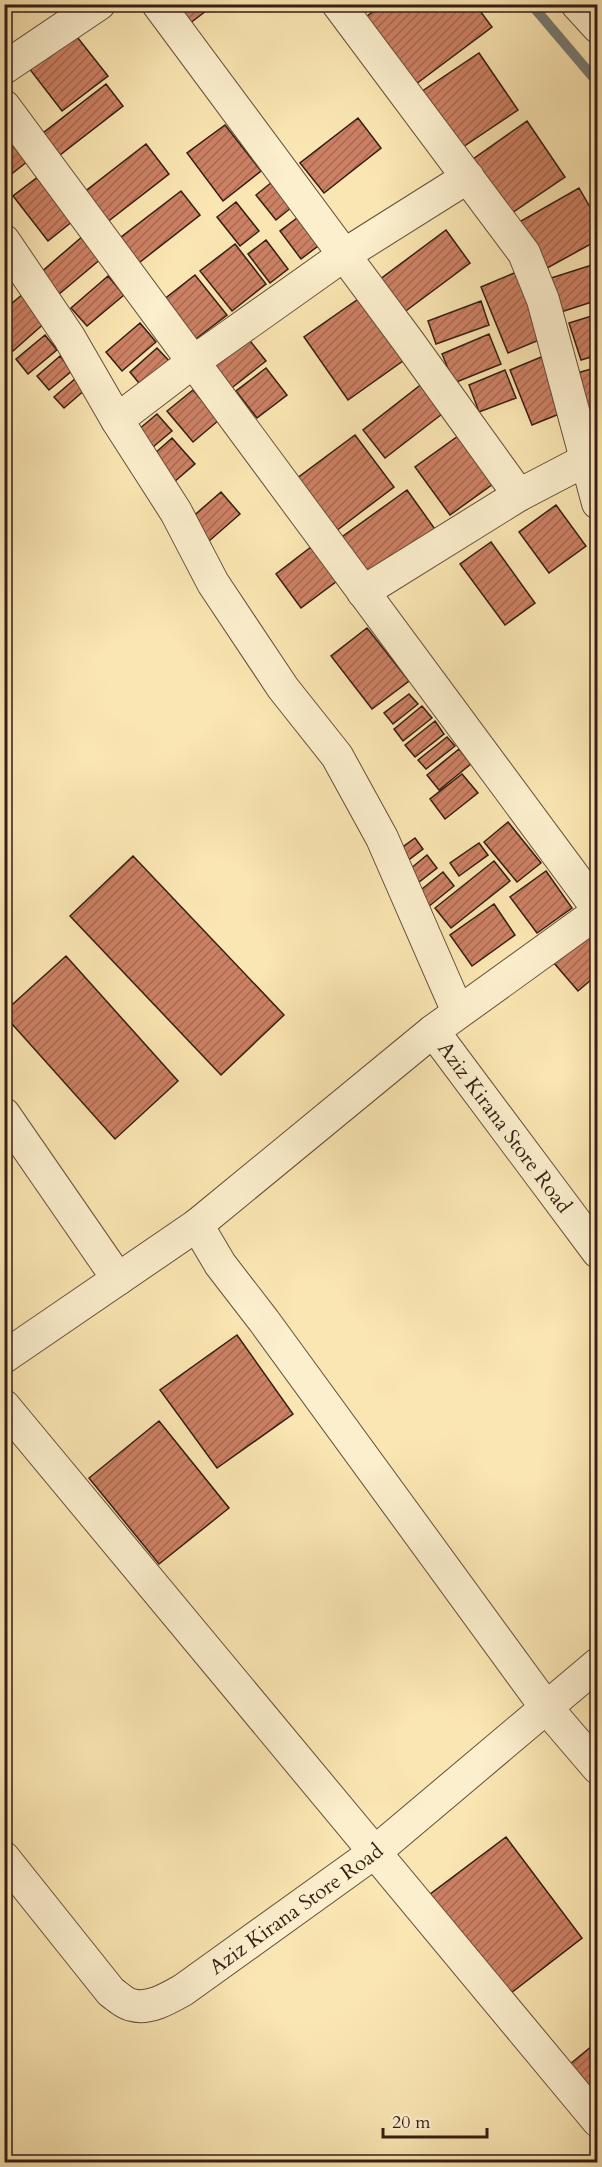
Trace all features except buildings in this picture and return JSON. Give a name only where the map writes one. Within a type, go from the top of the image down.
[{"type":"street","points":[[4,68],[99,4]]},
{"type":"street","points":[[158,4],[519,495]]},
{"type":"street","points":[[338,4],[524,253],[543,300],[597,503]]},
{"type":"street","points":[[577,4],[597,27]]},
{"type":"street","points":[[4,106],[597,911],[458,1012],[197,1225],[4,1357]]},
{"type":"street","points":[[117,420],[193,362],[344,255],[468,177]]},
{"type":"street","points":[[4,240],[69,337],[117,420],[176,512],[213,583],[283,688],[337,756],[382,838],[458,1012]]},
{"type":"street","points":[[363,591],[519,495],[586,460]]},
{"type":"street","name":"Aziz Kirana Store Road","points":[[434,1031],[597,1252]]},
{"type":"street","points":[[4,1114],[118,1279]]},
{"type":"street","points":[[197,1225],[220,1264],[545,1706],[597,1768]]},
{"type":"street","points":[[4,1407],[597,2121]]},
{"type":"street","name":"Aziz Kirana Store Road","points":[[4,1858],[111,1992],[132,2005],[149,2005],[183,1990],[375,1852],[597,1664]]},
{"type":"waterway","points":[[531,4],[598,83]]}]
